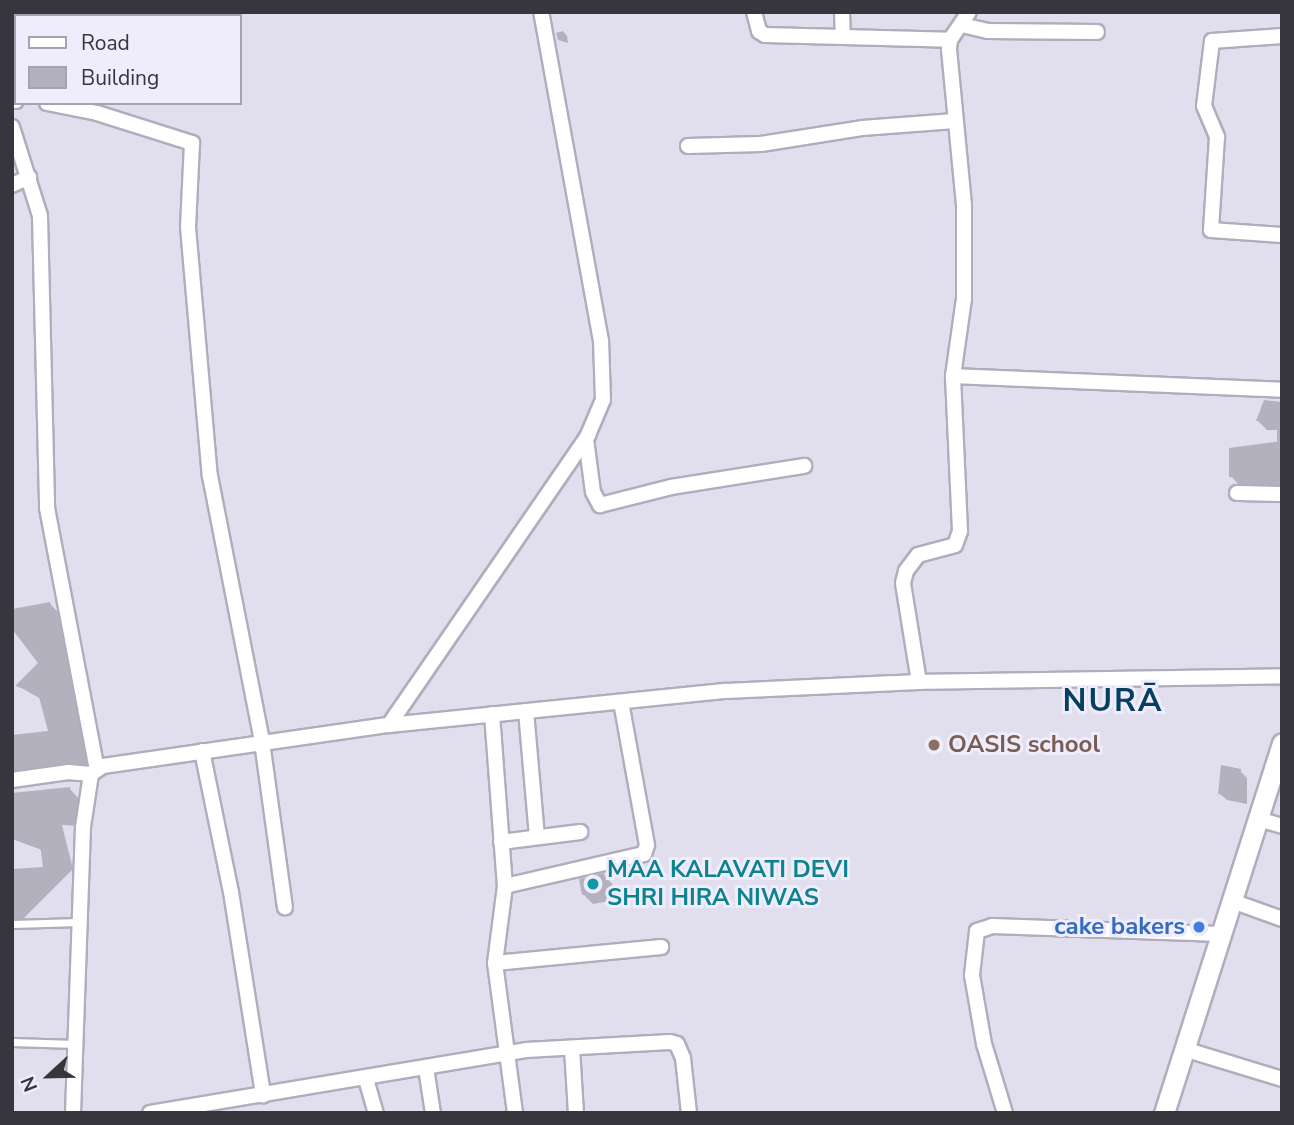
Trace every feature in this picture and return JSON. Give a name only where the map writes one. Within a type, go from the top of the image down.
[{"type":"main road","points":[[1164,1113],[1282,743]]},
{"type":"street","points":[[389,725],[586,439],[596,420],[606,375],[541,12]]},
{"type":"street","points":[[754,12],[765,35],[950,40]]},
{"type":"street","points":[[842,12],[843,37]]},
{"type":"street","points":[[919,682],[903,583],[911,560],[958,541],[959,462],[953,376],[965,270],[964,205],[950,40],[966,19],[988,31],[1097,32]]},
{"type":"street","points":[[1282,36],[1212,41],[1204,106],[1217,137],[1211,230],[1282,235]]},
{"type":"street","points":[[57,105],[97,113],[192,143],[188,227],[210,476],[262,743],[285,908]]},
{"type":"street","points":[[688,146],[761,144],[862,128],[955,121]]},
{"type":"street","points":[[12,127],[29,177],[42,238],[40,347],[47,508],[94,771],[82,827],[74,1113]]},
{"type":"street","points":[[12,185],[29,177]]},
{"type":"street","points":[[953,376],[1282,390]]},
{"type":"street","points":[[586,439],[593,492],[600,505],[671,487],[804,466]]},
{"type":"street","points":[[1237,493],[1282,494]]},
{"type":"street","points":[[12,780],[94,771],[202,751],[389,725],[726,691],[919,682],[1282,677]]},
{"type":"street","points":[[505,886],[644,854],[647,845],[621,702]]},
{"type":"street","points":[[526,711],[537,838]]},
{"type":"street","points":[[492,714],[505,886],[495,963],[515,1113]]},
{"type":"street","points":[[202,751],[231,892],[263,1095]]},
{"type":"street","points":[[1258,818],[1282,826]]},
{"type":"street","points":[[501,842],[580,832]]},
{"type":"street","points":[[1232,901],[1282,919]]},
{"type":"street","points":[[1005,1113],[984,1044],[972,975],[977,931],[992,926],[1221,934]]},
{"type":"street","points":[[495,963],[662,947]]},
{"type":"street","points":[[150,1113],[366,1079],[508,1053],[677,1044],[689,1113]]},
{"type":"street","points":[[572,1048],[576,1113]]},
{"type":"street","points":[[1184,1049],[1282,1079]]},
{"type":"street","points":[[426,1068],[433,1113]]},
{"type":"street","points":[[366,1079],[376,1113]]},
{"type":"lane","points":[[12,924],[79,922]]},
{"type":"lane","points":[[12,1042],[76,1044]]},
{"type":"building","points":[[1264,400],[1282,402],[1282,420],[1256,421]]},
{"type":"building","points":[[1282,441],[1282,481],[1229,477],[1229,448]]},
{"type":"building","points":[[50,602],[65,654],[84,763],[12,769],[12,735],[48,731],[38,693],[15,686],[38,663],[12,629],[12,609]]},
{"type":"building","points":[[1221,765],[1241,769],[1240,798],[1218,794]]},
{"type":"building","points":[[70,787],[75,818],[54,816],[64,859],[12,911],[12,869],[43,867],[40,844],[12,832],[12,793]]},
{"type":"building","name":"MAA KALAVATI DEVI SHRI HIRA NIWAS","points":[[604,873],[607,891],[582,895],[579,879]]},
{"type":"place","name":"OASIS school","points":[[934,745]]},
{"type":"place","name":"MAA KALAVATI DEVI SHRI HIRA NIWAS","points":[[593,884]]},
{"type":"place","name":"cake bakers","points":[[1199,927]]},
{"type":"district","name":"NURĀ","points":[[1113,701]]}]
